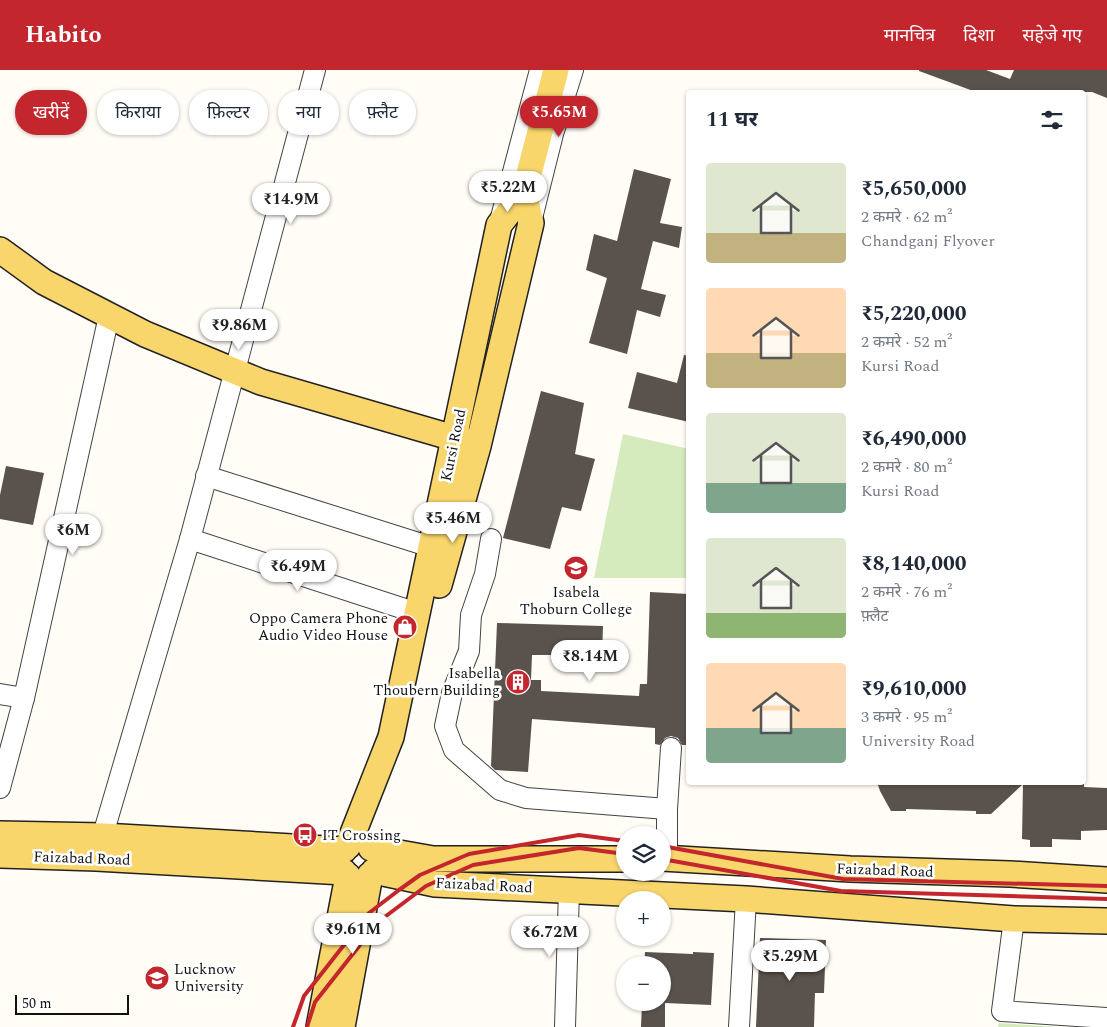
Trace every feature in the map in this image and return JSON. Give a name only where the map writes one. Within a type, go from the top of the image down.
[{"type":"main road","name":"Kursi Road","points":[[358,860],[466,442],[499,225],[524,193],[556,70]]},
{"type":"main road","name":"Kursi Road","points":[[358,860],[390,737],[431,547],[466,442],[531,223],[524,193]]},
{"type":"main road","points":[[0,250],[44,282],[109,316],[145,334],[234,371],[261,382],[466,442]]},
{"type":"main road","name":"Faizabad Road","points":[[0,834],[99,847],[358,860],[616,858]]},
{"type":"main road","name":"Faizabad Road","points":[[0,855],[99,847]]},
{"type":"main road","name":"Faizabad Road","points":[[671,858],[850,869],[1010,874],[1107,880]]},
{"type":"main road","points":[[319,1027],[358,860]]},
{"type":"main road","points":[[342,1027],[358,860]]},
{"type":"main road","name":"Faizabad Road","points":[[358,860],[435,884],[746,899],[1014,919],[1107,921]]},
{"type":"street","points":[[99,847],[190,539],[315,70]]},
{"type":"street","points":[[499,225],[540,70]]},
{"type":"street","points":[[531,223],[552,134],[573,70]]},
{"type":"street","points":[[0,788],[24,698],[109,316]]},
{"type":"street","points":[[206,476],[431,547]]},
{"type":"street","points":[[491,538],[485,574],[471,615],[469,652],[452,693],[445,726],[454,750],[500,790],[526,798],[667,809]]},
{"type":"street","points":[[190,539],[417,613]]},
{"type":"street","points":[[0,694],[24,698]]},
{"type":"street","points":[[666,826],[671,748]]},
{"type":"street","points":[[565,1027],[569,890]]},
{"type":"street","points":[[739,1027],[746,899]]},
{"type":"street","points":[[1014,919],[1000,1019],[1107,1018]]},
{"type":"green space","points":[[623,434],[686,448],[686,578],[594,578]]},
{"type":"green space","points":[[999,1023],[1059,1027],[998,1027]]},
{"type":"building","points":[[986,70],[1010,79],[1014,70],[1107,70],[1107,98],[1092,92],[1086,92],[1086,90],[971,90],[919,71]]},
{"type":"building","points":[[634,169],[671,179],[660,223],[682,227],[679,248],[653,241],[641,289],[666,295],[660,317],[637,310],[627,354],[589,343],[607,278],[586,270],[594,234],[617,241]]},
{"type":"building","points":[[684,355],[686,355],[686,421],[628,408],[637,372],[677,383]]},
{"type":"building","points":[[541,391],[584,403],[575,454],[595,459],[581,511],[562,507],[550,549],[503,538]]},
{"type":"building","points":[[6,466],[44,473],[33,525],[0,519],[0,495]]},
{"type":"building","name":"Isabella Thoubern Building","points":[[650,592],[686,594],[686,745],[682,745],[678,738],[671,736],[665,738],[660,745],[655,744],[655,728],[532,719],[528,772],[495,770],[491,766],[497,623],[603,626],[602,655],[532,655],[531,680],[541,680],[541,691],[639,696],[640,684],[647,684]]},
{"type":"building","points":[[878,785],[1022,785],[991,814],[976,814],[976,811],[906,809],[906,811],[891,811]]},
{"type":"building","points":[[1023,785],[1084,785],[1084,787],[1107,788],[1107,830],[1081,831],[1081,840],[1052,839],[1052,847],[1030,847],[1030,840],[1022,839]]},
{"type":"building","points":[[760,938],[826,940],[824,993],[815,993],[814,1027],[756,1027]]},
{"type":"building","points":[[645,952],[714,953],[711,1005],[671,1003],[671,956],[645,956]]},
{"type":"building","points":[[642,1011],[665,1011],[665,1027],[641,1027]]},
{"type":"railway","points":[[293,1027],[304,996],[369,913],[420,875],[469,854],[579,835],[616,840]]},
{"type":"railway","points":[[307,1027],[315,1002],[378,922],[426,886],[473,865],[579,848],[616,853]]},
{"type":"railway","points":[[671,848],[843,879],[1107,886]]},
{"type":"railway","points":[[671,861],[841,891],[1107,899]]},
{"type":"place","name":"Isabela Thoburn College","points":[[576,568]]},
{"type":"place","name":"Oppo Camera Phone Audio Video House","points":[[405,627]]},
{"type":"place","name":"Isabella Thoubern Building","points":[[518,682]]},
{"type":"place","name":"IT Crossing","points":[[305,835]]},
{"type":"place","name":"Lucknow University","points":[[157,978]]}]
